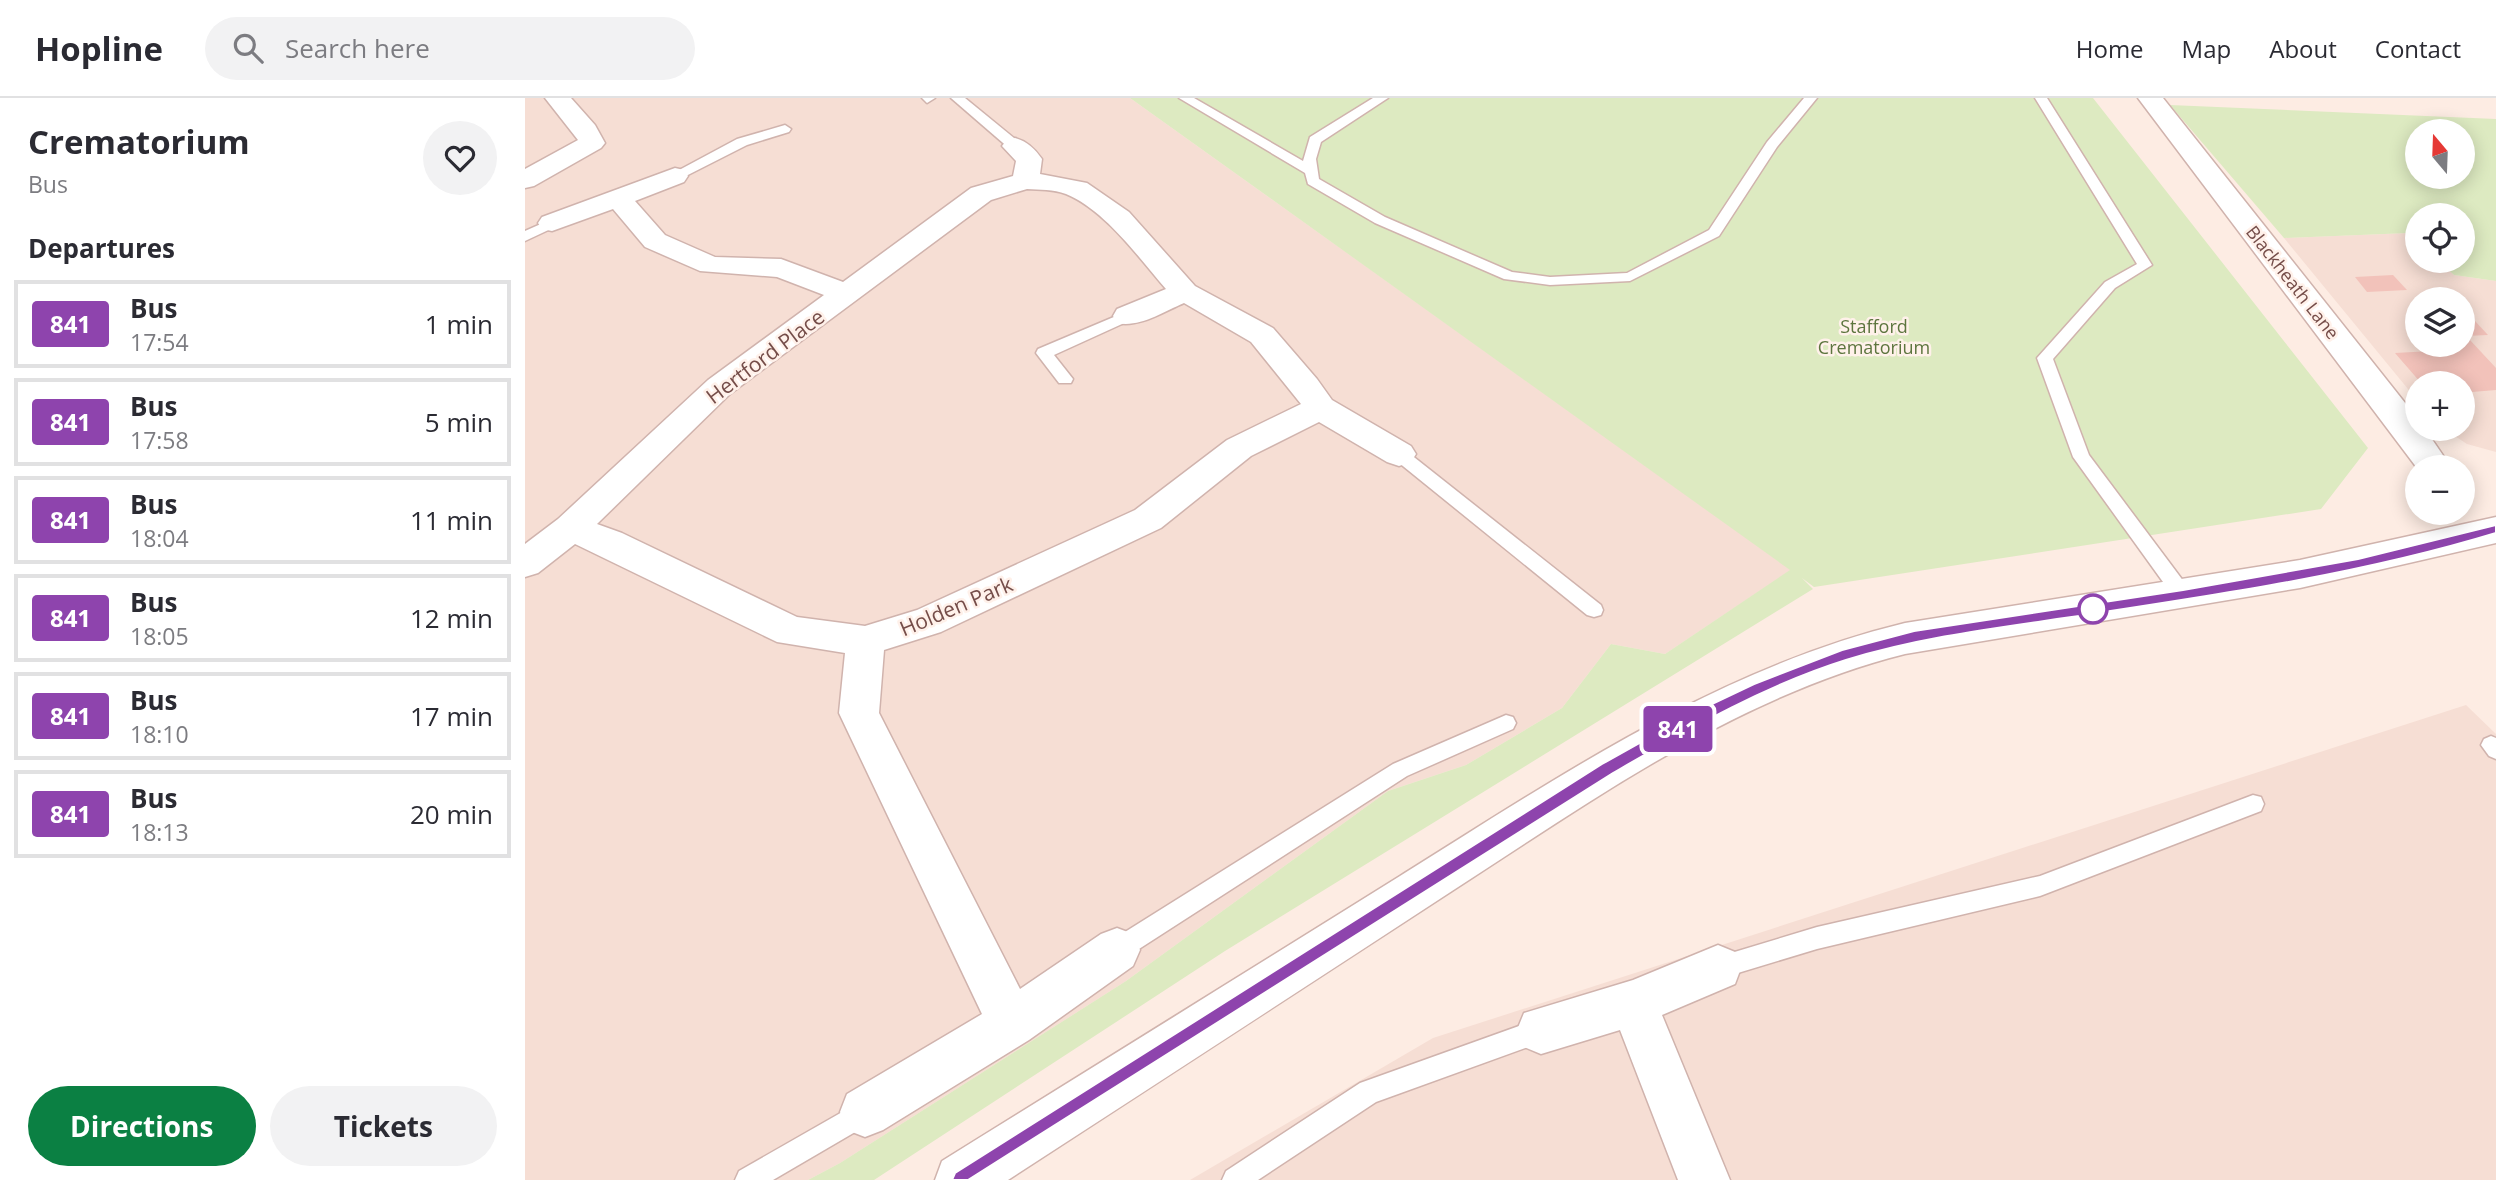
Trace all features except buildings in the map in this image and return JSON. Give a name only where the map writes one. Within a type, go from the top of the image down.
[{"type":"street","points":[[525,180],[592,143],[586,130],[557,98]]},
{"type":"street","name":"Blackheath Lane","points":[[2150,98],[2426,455]]},
{"type":"street","points":[[1015,146],[1029,159],[1026,181],[1051,182],[1077,189],[1119,218],[1185,292],[1262,335],[1306,386],[1320,408],[1399,454]]},
{"type":"street","points":[[552,223],[675,176]]},
{"type":"street","name":"Hertford Place","points":[[525,563],[571,528],[719,387],[981,194],[1026,181]]},
{"type":"street","points":[[618,198],[655,241],[710,265],[781,268],[848,294]]},
{"type":"street","points":[[1128,316],[1185,292]]},
{"type":"street","name":"Holden Park","points":[[571,528],[609,542],[791,631],[865,641],[928,622],[1148,519],[1239,448],[1320,408]]},
{"type":"street","points":[[961,1180],[1608,768],[1700,716],[1759,688],[1842,656],[1914,636],[2183,595],[2358,564],[2484,532]]},
{"type":"street","points":[[865,641],[859,713],[1012,1023]]},
{"type":"street","points":[[865,1112],[1012,1023],[1117,950]]},
{"type":"street","points":[[1541,1030],[1633,1003],[1718,968]]},
{"type":"street","points":[[1633,1003],[1705,1180]]},
{"type":"lane","points":[[957,98],[1015,146]]},
{"type":"lane","points":[[1185,98],[1312,172]]},
{"type":"lane","points":[[1382,98],[1315,140],[1309,159],[1313,181],[1380,220],[1509,276],[1550,281],[1630,276],[1714,233],[1772,145],[1811,98]]},
{"type":"lane","points":[[2041,98],[2145,265],[2110,285],[2045,358],[2081,457],[2183,595]]},
{"type":"lane","points":[[675,176],[742,142],[785,129]]},
{"type":"lane","points":[[525,237],[552,223]]},
{"type":"lane","points":[[1065,379],[1044,353],[1128,316]]},
{"type":"lane","points":[[1399,454],[1594,610]]},
{"type":"lane","points":[[1117,950],[1400,770],[1506,723]]},
{"type":"lane","points":[[1718,968],[1817,938],[2040,886],[2253,804]]},
{"type":"lane","points":[[1235,1180],[1369,1093],[1541,1030]]},
{"type":"lane","points":[[748,1180],[865,1112]]},
{"type":"shaded area","points":[[525,98],[1130,98],[1791,570],[1665,654],[1611,644],[1562,708],[1466,765],[1388,791],[1126,981],[840,1163],[808,1180],[525,1180]]},
{"type":"shaded area","points":[[2405,233],[2405,273],[2452,273],[2496,281],[2496,452],[2462,441],[2475,441],[2475,371],[2405,371],[2405,385],[2284,238]]},
{"type":"shaded area","points":[[2466,705],[2496,734],[2496,1180],[1190,1180],[1433,1038]]},
{"type":"green space","name":"Stafford Crematorium","points":[[1130,98],[2093,98],[2368,448],[2321,509],[1814,587],[1802,578],[1813,589],[1225,951],[874,1180],[808,1180],[840,1163],[1126,981],[1388,791],[1466,765],[1562,708],[1611,644],[1665,654],[1790,570]]},
{"type":"green space","points":[[2170,105],[2496,119],[2496,281],[2452,273],[2475,273],[2475,203],[2405,203],[2405,233],[2284,238]]},
{"type":"bus line","name":"841","points":[[961,1180],[1608,768],[1700,716],[1759,688],[1842,656],[1914,636],[2183,595],[2358,564],[2496,530]]}]
